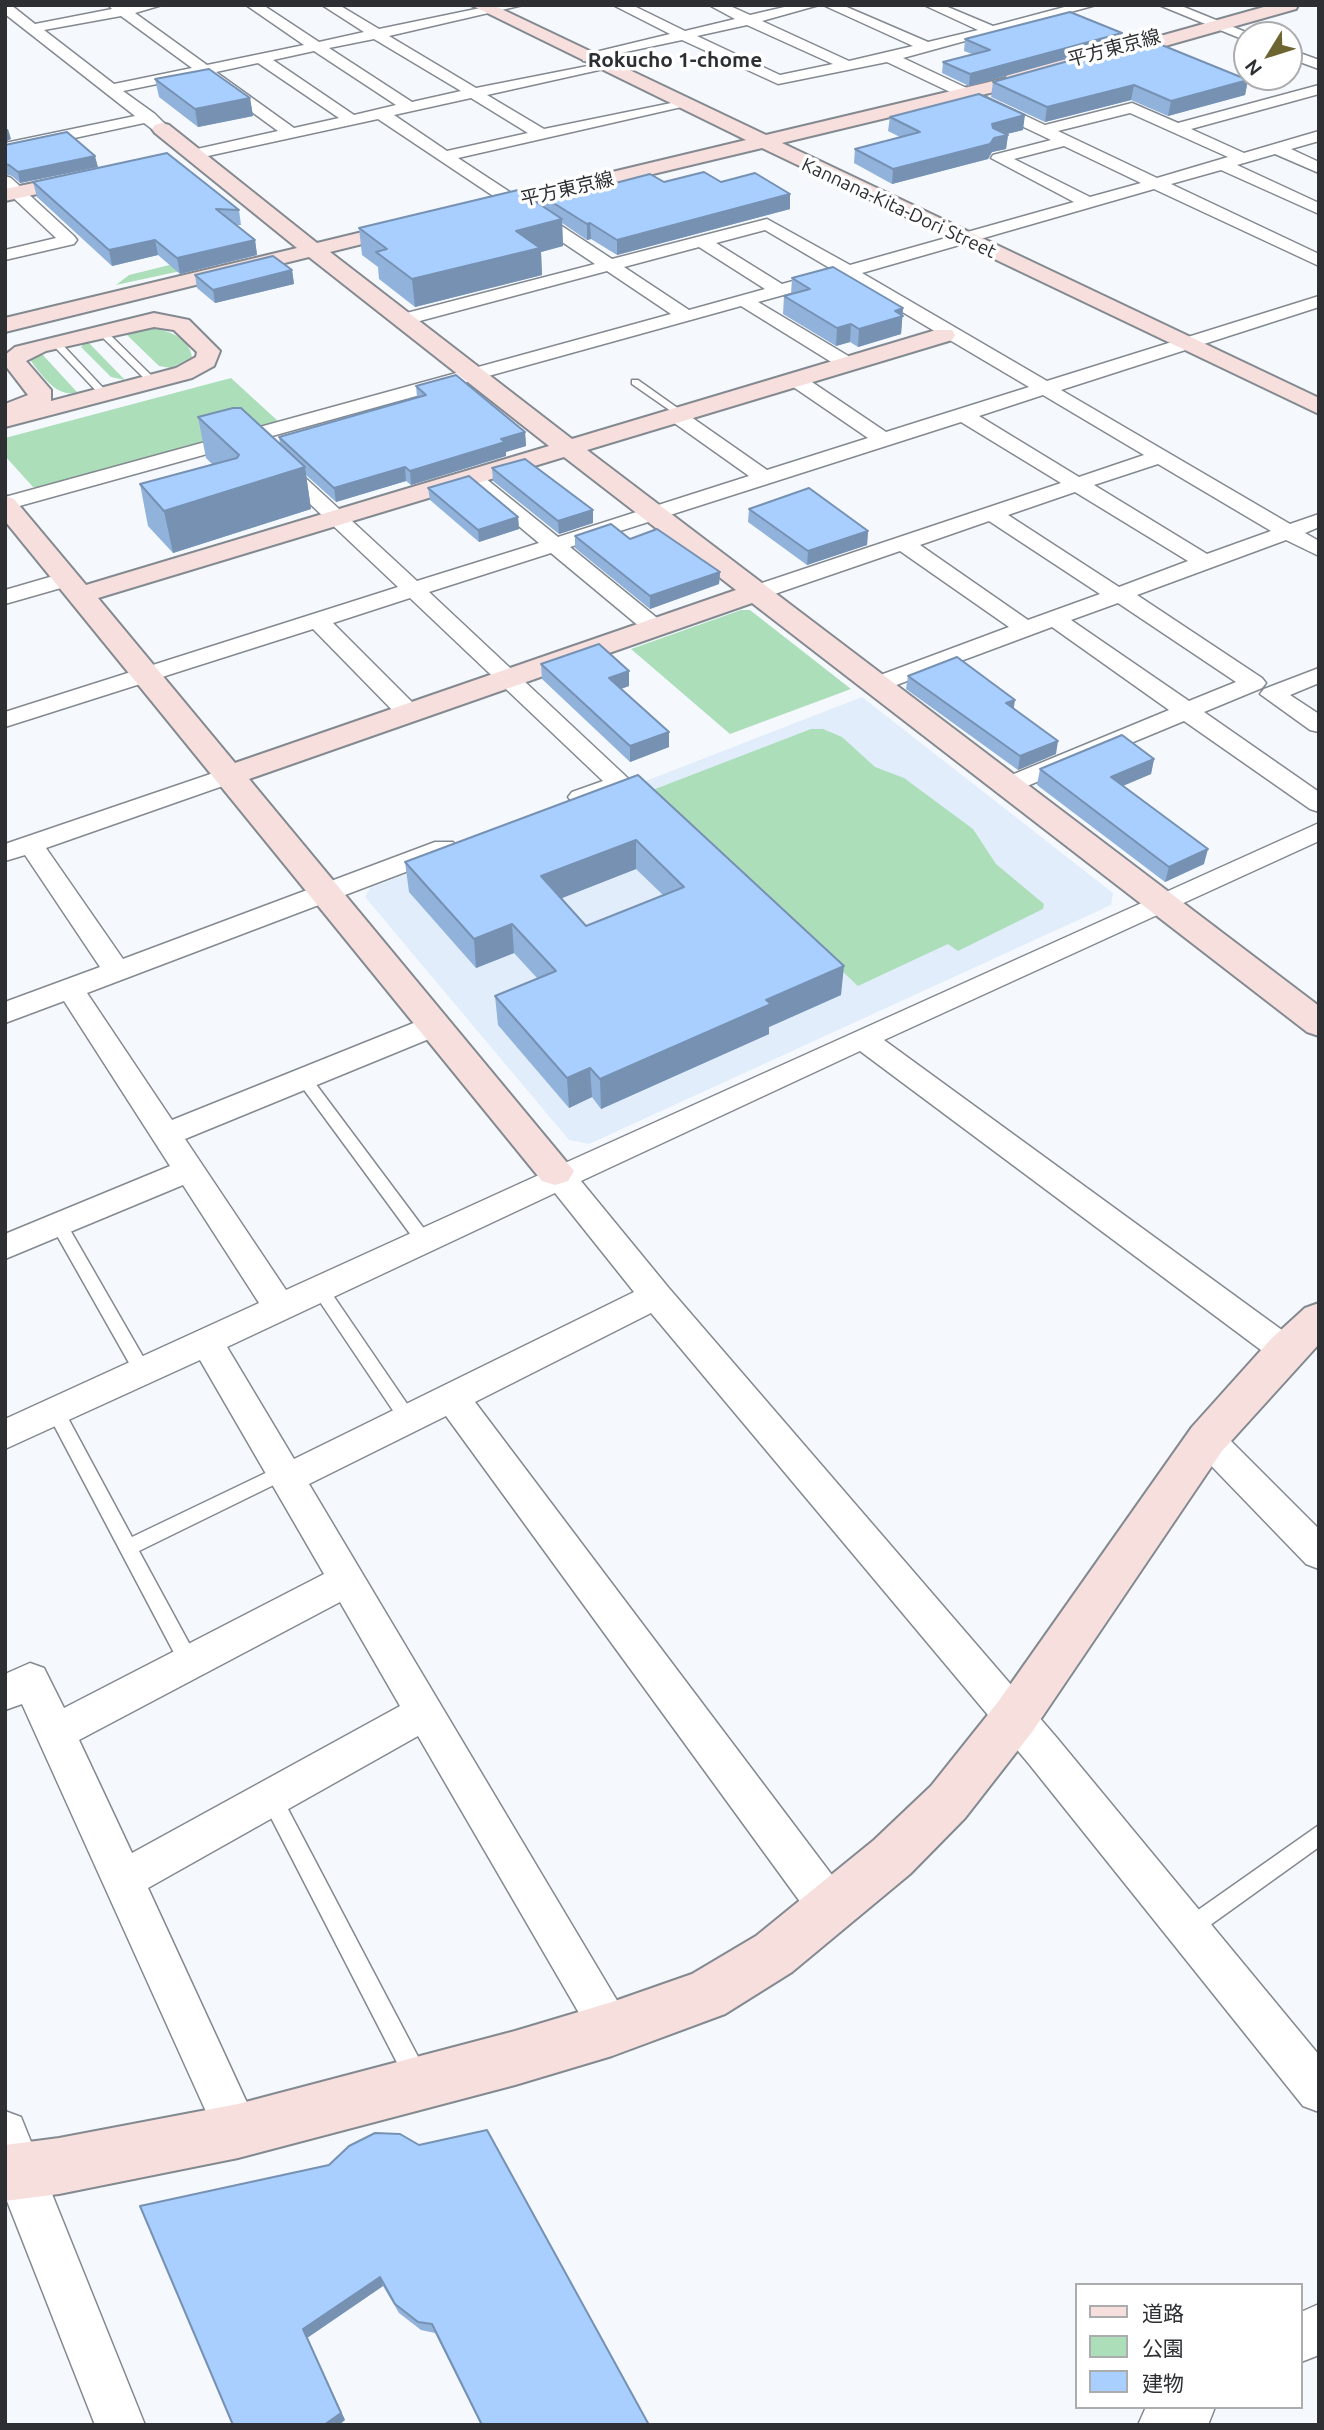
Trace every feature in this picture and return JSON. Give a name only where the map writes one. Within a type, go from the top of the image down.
[{"type":"street","points":[[34,28],[119,8],[155,5]]},
{"type":"street","points":[[253,5],[408,107]]},
{"type":"street","points":[[330,5],[541,134]]},
{"type":"street","points":[[112,89],[485,8],[516,5]]},
{"type":"street","points":[[620,5],[778,80],[889,57],[1089,5]]},
{"type":"street","points":[[716,5],[846,65]]},
{"type":"street","points":[[170,160],[473,93],[684,36],[813,5]]},
{"type":"street","points":[[830,5],[928,47]]},
{"type":"street","points":[[931,5],[993,31]]},
{"type":"street","points":[[1166,5],[1233,30]]},
{"type":"street","name":"平方東京線","points":[[1215,23],[1264,5]]},
{"type":"street","name":"平方東京線","points":[[464,214],[990,89],[1215,23],[1290,5]]},
{"type":"street","points":[[119,8],[291,133]]},
{"type":"street","name":"Kannana-Kita-Dori Street","points":[[485,8],[1319,407]]},
{"type":"street","points":[[8,11],[34,28],[156,123],[401,320],[1319,1024]]},
{"type":"street","points":[[889,57],[1319,261]]},
{"type":"street","points":[[260,58],[352,120]]},
{"type":"street","points":[[1177,128],[1319,89]]},
{"type":"street","points":[[445,156],[681,103]]},
{"type":"street","points":[[1265,104],[1287,112]]},
{"type":"street","points":[[1045,130],[1132,108],[1243,158]]},
{"type":"street","points":[[380,113],[686,316]]},
{"type":"street","points":[[5,148],[156,123]]},
{"type":"street","points":[[1315,127],[1275,148],[965,239],[5,504],[436,1025],[656,1296],[1015,1717],[1319,2091]]},
{"type":"street","points":[[1066,141],[999,158],[1089,203]]},
{"type":"street","points":[[1275,148],[1319,168]]},
{"type":"street","points":[[1222,164],[1317,208]]},
{"type":"street","points":[[9,189],[106,173]]},
{"type":"street","points":[[5,255],[68,240],[9,189]]},
{"type":"street","points":[[1292,214],[1317,208]]},
{"type":"street","points":[[1247,227],[1269,221]]},
{"type":"street","points":[[5,326],[426,223]]},
{"type":"street","points":[[401,320],[767,224],[947,334],[1319,550]]},
{"type":"street","points":[[701,242],[779,290]]},
{"type":"street","points":[[743,300],[848,364]]},
{"type":"street","points":[[10,711],[146,674],[1184,343],[1315,305]]},
{"type":"street","points":[[5,412],[35,403],[41,395],[15,364],[16,356],[55,342],[146,321],[174,322],[209,351],[201,366],[152,382],[5,420]]},
{"type":"street","points":[[5,597],[73,587],[338,519],[947,334]]},
{"type":"street","points":[[796,380],[884,440]]},
{"type":"street","points":[[962,414],[1205,562]]},
{"type":"street","points":[[679,415],[765,478]]},
{"type":"street","points":[[250,437],[620,783],[556,807]]},
{"type":"street","points":[[117,971],[18,849],[654,627],[1158,457]]},
{"type":"street","points":[[472,478],[654,627]]},
{"type":"street","points":[[991,513],[1319,725]]},
{"type":"street","points":[[875,685],[1319,520]]},
{"type":"street","points":[[903,543],[1026,629]]},
{"type":"street","points":[[1054,618],[1319,804]]},
{"type":"street","points":[[317,620],[409,713]]},
{"type":"street","points":[[1006,786],[1186,711],[1319,675]]},
{"type":"street","points":[[9,1424],[56,1412],[425,1242],[557,1175],[1319,831]]},
{"type":"street","points":[[5,1013],[466,840]]},
{"type":"street","points":[[70,989],[187,1171],[280,1308]]},
{"type":"street","points":[[164,1135],[436,1025]]},
{"type":"street","points":[[9,2159],[59,2166],[238,2131],[612,2029],[706,1995],[774,1954],[832,1910],[948,1802],[1015,1717],[1207,1439],[1302,1334],[862,1038]]},
{"type":"street","points":[[5,1247],[187,1171]]},
{"type":"street","points":[[285,1475],[408,1419],[656,1296]]},
{"type":"street","points":[[207,1343],[612,2029]]},
{"type":"street","points":[[452,1397],[832,1910]]},
{"type":"street","points":[[1207,1439],[1319,1553]]},
{"type":"street","points":[[56,1732],[347,1580]]},
{"type":"street","points":[[5,1693],[30,1680],[125,1880],[238,2131]]},
{"type":"street","points":[[125,1880],[425,1712]]},
{"type":"street","points":[[9,2159],[120,2425]]},
{"type":"street","points":[[1303,2338],[1319,2328]]},
{"type":"street","points":[[1163,2425],[1188,2409]]},
{"type":"lane","points":[[101,331],[152,382]]},
{"type":"lane","points":[[55,342],[104,394]]},
{"type":"lane","points":[[635,382],[679,415]]},
{"type":"lane","points":[[304,1079],[425,1242]]},
{"type":"lane","points":[[59,1225],[143,1372]]},
{"type":"lane","points":[[320,1289],[408,1419]]},
{"type":"lane","points":[[56,1412],[189,1662]]},
{"type":"lane","points":[[128,1548],[285,1475]]},
{"type":"lane","points":[[272,1799],[420,2083]]},
{"type":"lane","points":[[1188,1929],[1319,1835]]},
{"type":"shaded area","points":[[862,697],[1113,893],[1111,905],[589,1144],[569,1140],[365,897],[370,888]]},
{"type":"green space","points":[[218,253],[250,256],[116,285],[129,275]]},
{"type":"green space","points":[[144,328],[174,334],[186,343],[192,357],[171,368],[159,366],[127,335]]},
{"type":"green space","points":[[85,342],[125,380],[111,377],[81,347]]},
{"type":"green space","points":[[42,354],[77,392],[63,392],[45,379],[30,360]]},
{"type":"green space","points":[[231,378],[279,422],[45,487],[33,487],[5,456],[5,438]]},
{"type":"green space","points":[[741,610],[750,610],[851,689],[730,734],[631,649]]},
{"type":"green space","points":[[811,729],[823,729],[842,737],[875,767],[904,778],[973,829],[996,864],[1044,904],[1043,909],[958,951],[948,944],[858,986],[650,791]]},
{"type":"building","points":[[1070,12],[1122,33],[970,74],[943,62],[990,50],[965,39]]},
{"type":"building","points":[[1147,39],[1233,74],[1233,84],[1171,101],[1134,85],[1047,107],[993,82]]},
{"type":"building","points":[[209,69],[250,98],[195,109],[155,79]]},
{"type":"building","points":[[979,94],[1025,115],[992,124],[993,128],[1008,135],[994,138],[990,144],[893,169],[855,149],[920,132],[890,117]]},
{"type":"building","points":[[67,132],[95,156],[18,172],[5,164],[5,145]]},
{"type":"building","points":[[167,153],[239,210],[216,209],[255,240],[177,258],[155,240],[109,250],[33,182]]},
{"type":"building","points":[[704,172],[721,182],[755,173],[790,194],[617,240],[544,197],[575,189],[581,192],[650,174],[664,182]]},
{"type":"building","points":[[518,190],[562,219],[516,231],[540,248],[412,279],[376,252],[387,249],[359,228]]},
{"type":"building","points":[[273,256],[292,270],[213,290],[195,275]]},
{"type":"building","points":[[833,267],[903,308],[895,311],[903,316],[859,329],[851,324],[837,328],[784,296],[810,289],[792,278]]},
{"type":"building","points":[[456,375],[525,432],[501,439],[505,442],[410,471],[405,467],[334,488],[279,437],[426,395],[416,386]]},
{"type":"building","points":[[241,408],[305,467],[164,511],[140,484],[237,458],[239,455],[198,417]]},
{"type":"building","points":[[525,459],[593,510],[558,521],[492,468]]},
{"type":"building","points":[[469,476],[518,517],[478,530],[428,488]]},
{"type":"building","points":[[809,488],[868,531],[808,551],[749,509]]},
{"type":"building","points":[[611,524],[630,539],[657,529],[720,572],[650,596],[575,536]]},
{"type":"building","points":[[599,644],[629,671],[609,678],[669,732],[630,746],[541,664]]},
{"type":"building","points":[[957,657],[1015,700],[1006,703],[1058,741],[1020,756],[908,676]]},
{"type":"building","points":[[1122,735],[1154,759],[1111,777],[1208,849],[1169,867],[1040,769]]},
{"type":"building","points":[[638,775],[844,966],[766,1000],[771,1004],[600,1079],[590,1068],[567,1078],[495,996],[556,971],[512,924],[474,939],[405,862]],"holes":[[[636,840],[684,887],[586,926],[541,876]]]},
{"type":"building","points":[[487,2130],[649,2425],[482,2425],[432,2324],[418,2322],[395,2304],[380,2277],[303,2329],[341,2413],[324,2425],[233,2425],[140,2206],[329,2165],[349,2146],[375,2133],[400,2134],[419,2145]]},
{"type":"district","name":"Rokucho 1-chome","points":[[675,60]]}]
